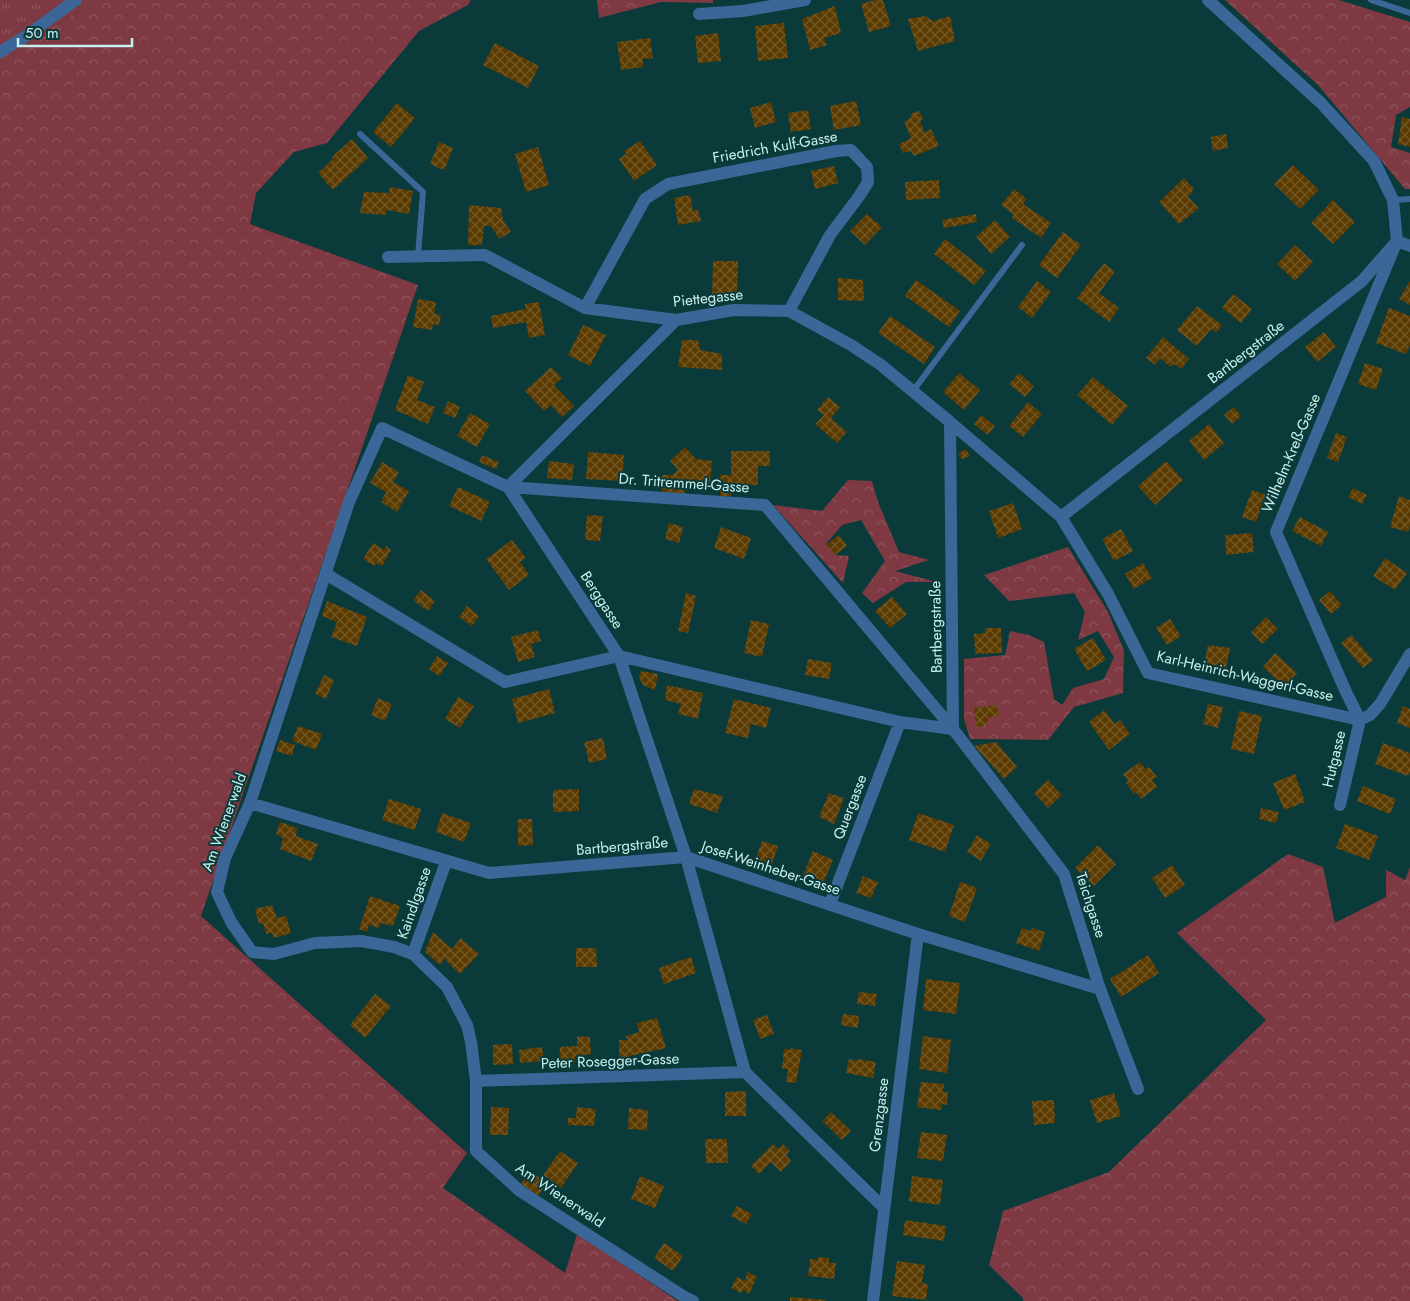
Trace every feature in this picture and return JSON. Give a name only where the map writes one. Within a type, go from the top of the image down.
[{"type":"street","points":[[0,52],[76,0]]},
{"type":"street","points":[[699,14],[743,11],[804,0]]},
{"type":"street","points":[[1208,0],[1321,103],[1374,161],[1393,200],[1397,241],[1410,246]]},
{"type":"street","name":"Friedrich Kulf-Gasse","points":[[585,308],[645,199],[668,184],[836,151],[850,150],[867,167],[868,182],[830,235],[788,311]]},
{"type":"street","name":"Bartbergstraße","points":[[1061,517],[1362,281],[1397,241]]},
{"type":"street","name":"Wilhelm-Kreß-Gasse","points":[[1360,720],[1276,532],[1397,241]]},
{"type":"street","name":"Piettegasse","points":[[388,257],[485,255],[585,308],[676,320],[734,310],[788,311],[881,365],[950,422]]},
{"type":"street","points":[[508,487],[676,320]]},
{"type":"street","points":[[950,422],[1061,517]]},
{"type":"street","name":"Bartbergstraße","points":[[950,422],[953,730]]},
{"type":"street","name":"Dr. Tritremmel-Gasse","points":[[382,428],[508,487],[765,505],[953,730]]},
{"type":"street","name":"Am Wienerwald","points":[[382,428],[349,502],[250,803],[225,858],[216,892],[230,922],[252,952],[274,954],[315,943],[361,941],[394,947],[413,954],[447,986],[467,1025],[476,1081],[476,1151],[520,1191],[683,1296],[694,1301]]},
{"type":"street","name":"Berggasse","points":[[508,487],[619,656]]},
{"type":"street","name":"Karl-Heinrich-Waggerl-Gasse","points":[[1061,517],[1108,594],[1148,673],[1360,720]]},
{"type":"street","points":[[326,574],[505,682],[619,656],[900,722],[953,730]]},
{"type":"street","points":[[1360,720],[1370,715],[1380,704],[1410,654]]},
{"type":"street","name":"Bartbergstraße","points":[[250,803],[446,862],[489,873],[686,857],[619,656]]},
{"type":"street","name":"Hutgasse","points":[[1340,805],[1360,720]]},
{"type":"street","name":"Quergasse","points":[[830,904],[900,722]]},
{"type":"street","name":"Teichgasse","points":[[953,730],[1064,874],[1100,989],[1138,1089]]},
{"type":"street","name":"Josef-Weinheber-Gasse","points":[[686,857],[918,934],[1100,989]]},
{"type":"street","name":"Josef-Weinheber-Gasse","points":[[686,857],[746,1072],[884,1208]]},
{"type":"street","name":"Kaindlgasse","points":[[413,954],[446,862]]},
{"type":"street","name":"Grenzgasse","points":[[873,1301],[918,934]]},
{"type":"street","name":"Peter Rosegger-Gasse","points":[[476,1081],[746,1072]]},
{"type":"lane","points":[[1372,0],[1410,13]]},
{"type":"lane","points":[[360,134],[423,192],[418,256]]},
{"type":"lane","points":[[1393,200],[1410,198]]},
{"type":"lane","points":[[913,391],[1022,245]]},
{"type":"green space","points":[[0,0],[95,0],[0,62]]},
{"type":"green space","points":[[95,0],[471,0],[468,5],[419,31],[327,143],[294,152],[256,193],[250,224],[418,285],[201,916],[467,1153],[443,1188],[565,1273],[577,1234],[678,1301],[0,1301],[0,62]]},
{"type":"green space","points":[[597,0],[713,0],[713,3],[661,2],[599,18]]},
{"type":"green space","points":[[1225,0],[1339,0],[1410,22],[1410,107],[1396,115],[1391,147],[1410,153],[1410,189],[1405,189],[1318,85]]},
{"type":"green space","points":[[848,480],[872,481],[878,502],[899,552],[929,560],[895,571],[937,582],[906,582],[873,603],[862,593],[885,561],[861,520],[842,525],[826,544],[835,555],[849,556],[843,583],[773,505],[822,511]]},
{"type":"green space","points":[[1068,547],[1108,612],[1124,651],[1123,693],[1074,707],[1048,740],[970,739],[964,719],[964,659],[1005,655],[1010,631],[1029,635],[1044,642],[1054,699],[1062,705],[1073,688],[1104,679],[1114,657],[1098,631],[1078,640],[1085,612],[1074,593],[1009,601],[984,575]]},
{"type":"green space","points":[[1288,854],[1323,867],[1335,923],[1386,897],[1386,870],[1405,880],[1410,867],[1410,1301],[1023,1301],[1023,1298],[989,1265],[1003,1211],[1109,1172],[1266,1020],[1177,933]]},
{"type":"building","points":[[883,0],[891,26],[869,32],[861,4]]},
{"type":"building","points":[[835,6],[841,33],[824,38],[827,45],[810,50],[802,19]]},
{"type":"building","points":[[925,16],[933,21],[950,16],[955,41],[918,51],[908,19]]},
{"type":"building","points":[[784,23],[788,58],[758,61],[755,26]]},
{"type":"building","points":[[718,33],[721,61],[698,63],[695,36]]},
{"type":"building","points":[[650,38],[653,58],[643,59],[643,67],[621,70],[617,42]]},
{"type":"building","points":[[495,43],[539,66],[528,88],[483,65]]},
{"type":"building","points":[[856,101],[861,125],[834,130],[830,106]]},
{"type":"building","points":[[771,102],[776,122],[755,128],[750,108]]},
{"type":"building","points":[[397,103],[415,118],[391,147],[373,132]]},
{"type":"building","points":[[808,110],[811,129],[791,132],[788,113]]},
{"type":"building","points":[[919,111],[923,119],[920,121],[925,133],[931,129],[939,146],[914,156],[911,151],[903,153],[899,144],[911,138],[904,122],[912,117],[910,114]]},
{"type":"building","points":[[1402,117],[1410,119],[1410,147],[1398,144]]},
{"type":"building","points":[[1226,134],[1228,148],[1213,151],[1211,137]]},
{"type":"building","points":[[352,139],[368,158],[333,190],[318,173]]},
{"type":"building","points":[[640,141],[657,165],[634,181],[619,159],[626,154],[624,151]]},
{"type":"building","points":[[439,142],[453,148],[444,170],[430,164]]},
{"type":"building","points":[[538,147],[549,185],[526,192],[515,154]]},
{"type":"building","points":[[1293,165],[1319,190],[1300,209],[1274,184]]},
{"type":"building","points":[[834,166],[838,183],[815,189],[811,171]]},
{"type":"building","points":[[1184,178],[1194,189],[1188,197],[1199,208],[1179,224],[1159,202]]},
{"type":"building","points":[[939,180],[940,198],[906,200],[905,182]]},
{"type":"building","points":[[390,187],[413,191],[409,214],[387,210],[385,215],[360,213],[364,192],[389,193]]},
{"type":"building","points":[[1014,189],[1027,199],[1023,204],[1051,223],[1041,238],[1012,218],[1014,215],[1001,205]]},
{"type":"building","points":[[690,195],[693,211],[698,209],[701,221],[678,225],[674,198]]},
{"type":"building","points":[[1333,200],[1355,222],[1333,244],[1311,223]]},
{"type":"building","points":[[469,205],[501,208],[503,220],[511,232],[499,239],[491,226],[484,226],[482,245],[468,245]]},
{"type":"building","points":[[867,214],[882,227],[865,245],[850,231]]},
{"type":"building","points":[[976,214],[977,222],[944,228],[942,220]]},
{"type":"building","points":[[995,220],[1010,237],[991,254],[976,237]]},
{"type":"building","points":[[1063,232],[1081,245],[1057,278],[1039,265]]},
{"type":"building","points":[[945,239],[986,271],[974,285],[934,254]]},
{"type":"building","points":[[1295,245],[1313,262],[1295,281],[1277,264]]},
{"type":"building","points":[[713,261],[738,261],[737,299],[712,298]]},
{"type":"building","points":[[1104,263],[1115,272],[1099,293],[1119,308],[1109,322],[1077,298]]},
{"type":"building","points":[[838,278],[863,280],[864,301],[838,300]]},
{"type":"building","points":[[916,280],[960,311],[949,327],[905,296]]},
{"type":"building","points":[[1037,281],[1051,292],[1032,318],[1018,307]]},
{"type":"building","points":[[1410,281],[1410,305],[1399,299]]},
{"type":"building","points":[[1233,294],[1252,309],[1241,323],[1222,308]]},
{"type":"building","points":[[418,299],[436,302],[434,314],[441,315],[439,325],[433,324],[432,330],[413,327]]},
{"type":"building","points":[[539,302],[545,335],[529,338],[526,322],[493,328],[491,316],[526,309],[525,304]]},
{"type":"building","points":[[1197,306],[1222,325],[1216,333],[1211,329],[1197,346],[1177,330]]},
{"type":"building","points":[[1389,308],[1410,316],[1410,345],[1406,354],[1376,343]]},
{"type":"building","points":[[890,316],[935,347],[924,364],[878,333]]},
{"type":"building","points":[[583,325],[606,335],[590,366],[568,355]]},
{"type":"building","points":[[1324,332],[1336,347],[1317,362],[1305,347]]},
{"type":"building","points":[[1163,337],[1189,359],[1181,369],[1174,364],[1171,367],[1160,358],[1155,365],[1146,358]]},
{"type":"building","points":[[682,340],[698,340],[700,350],[722,354],[722,370],[678,367]]},
{"type":"building","points":[[1365,363],[1383,369],[1376,390],[1358,384]]},
{"type":"building","points":[[551,367],[562,378],[554,385],[574,406],[562,417],[551,405],[544,411],[525,391]]},
{"type":"building","points":[[959,373],[980,390],[964,410],[943,392]]},
{"type":"building","points":[[1019,373],[1034,386],[1025,397],[1009,384]]},
{"type":"building","points":[[408,375],[424,382],[417,400],[435,407],[428,424],[395,410]]},
{"type":"building","points":[[1093,377],[1128,406],[1112,425],[1077,395]]},
{"type":"building","points":[[828,397],[840,407],[831,418],[847,432],[837,443],[815,424],[824,415],[817,410]]},
{"type":"building","points":[[448,401],[460,407],[455,418],[443,413]]},
{"type":"building","points":[[1028,402],[1042,414],[1023,437],[1009,426]]},
{"type":"building","points":[[1234,407],[1241,416],[1232,424],[1224,415]]},
{"type":"building","points":[[470,413],[490,424],[477,447],[457,436]]},
{"type":"building","points":[[981,415],[995,426],[988,435],[974,424]]},
{"type":"building","points":[[1209,424],[1224,443],[1204,460],[1189,441]]},
{"type":"building","points":[[1336,433],[1347,437],[1338,462],[1327,458]]},
{"type":"building","points":[[685,447],[696,459],[712,461],[710,484],[684,484],[685,494],[662,492],[662,475],[672,475],[678,470],[670,461]]},
{"type":"building","points":[[965,449],[970,455],[963,460],[958,454]]},
{"type":"building","points":[[731,451],[770,451],[770,466],[758,466],[758,485],[731,485],[731,496],[720,496],[720,475],[731,475]]},
{"type":"building","points":[[588,452],[624,455],[622,481],[586,479]]},
{"type":"building","points":[[482,455],[499,462],[496,469],[479,462]]},
{"type":"building","points":[[549,461],[574,464],[572,480],[547,478]]},
{"type":"building","points":[[1166,461],[1183,480],[1155,505],[1138,486]]},
{"type":"building","points":[[382,462],[399,472],[393,482],[409,491],[397,512],[381,502],[386,492],[370,483]]},
{"type":"building","points":[[458,487],[490,502],[481,521],[449,506]]},
{"type":"building","points":[[1353,488],[1367,495],[1362,504],[1348,497]]},
{"type":"building","points":[[1252,490],[1266,495],[1256,522],[1242,517]]},
{"type":"building","points":[[1399,496],[1410,500],[1410,526],[1408,532],[1390,527]]},
{"type":"building","points":[[1013,503],[1022,529],[998,538],[989,511]]},
{"type":"building","points":[[587,515],[603,516],[600,541],[585,540]]},
{"type":"building","points":[[1300,517],[1328,532],[1321,546],[1292,531]]},
{"type":"building","points":[[669,523],[683,527],[679,543],[665,539]]},
{"type":"building","points":[[721,527],[751,538],[744,559],[714,548]]},
{"type":"building","points":[[1121,529],[1133,551],[1114,561],[1102,539]]},
{"type":"building","points":[[1252,533],[1254,552],[1226,555],[1225,535]]},
{"type":"building","points":[[839,535],[847,546],[835,555],[826,545]]},
{"type":"building","points":[[512,540],[526,558],[520,562],[529,575],[509,590],[486,559]]},
{"type":"building","points":[[373,543],[384,550],[386,546],[391,550],[382,566],[376,563],[374,566],[363,559]]},
{"type":"building","points":[[1385,558],[1407,573],[1395,590],[1373,576]]},
{"type":"building","points":[[1143,563],[1152,578],[1134,589],[1125,574]]},
{"type":"building","points":[[421,590],[435,601],[428,611],[413,600]]},
{"type":"building","points":[[1330,591],[1342,605],[1331,614],[1319,600]]},
{"type":"building","points":[[686,593],[696,596],[688,633],[678,631]]},
{"type":"building","points":[[892,597],[907,614],[890,628],[875,611]]},
{"type":"building","points":[[327,601],[367,617],[357,646],[331,637],[337,622],[322,616]]},
{"type":"building","points":[[467,606],[479,616],[472,626],[459,617]]},
{"type":"building","points":[[1266,617],[1278,629],[1262,644],[1251,632]]},
{"type":"building","points":[[1170,619],[1181,636],[1167,645],[1156,628]]},
{"type":"building","points":[[751,620],[769,624],[762,657],[744,653]]},
{"type":"building","points":[[985,628],[1001,628],[1002,653],[975,654],[974,634],[985,633]]},
{"type":"building","points":[[538,630],[541,641],[531,644],[535,657],[518,662],[511,637]]},
{"type":"building","points":[[1351,635],[1373,660],[1363,668],[1341,643]]},
{"type":"building","points":[[1093,638],[1106,660],[1087,671],[1074,649]]},
{"type":"building","points":[[1208,645],[1230,648],[1226,668],[1204,664]]},
{"type":"building","points":[[1275,653],[1297,673],[1284,687],[1263,667]]},
{"type":"building","points":[[437,656],[448,663],[439,676],[429,669]]},
{"type":"building","points":[[808,659],[832,663],[829,679],[805,675]]},
{"type":"building","points":[[641,671],[658,674],[655,690],[643,685],[639,677]]},
{"type":"building","points":[[324,675],[334,680],[326,699],[315,694]]},
{"type":"building","points":[[667,685],[703,693],[698,719],[678,714],[681,704],[665,700]]},
{"type":"building","points":[[549,689],[555,713],[518,723],[512,699]]},
{"type":"building","points":[[458,697],[474,706],[460,728],[445,719]]},
{"type":"building","points":[[378,698],[392,704],[385,721],[371,715]]},
{"type":"building","points":[[734,699],[771,708],[766,728],[751,724],[748,738],[725,733]]},
{"type":"building","points":[[1208,704],[1223,707],[1218,728],[1203,724]]},
{"type":"building","points":[[997,705],[999,716],[988,718],[988,725],[976,727],[974,708]]},
{"type":"building","points":[[1403,706],[1410,709],[1410,728],[1397,723]]},
{"type":"building","points":[[1104,710],[1115,724],[1120,720],[1130,734],[1109,750],[1089,722]]},
{"type":"building","points":[[1239,711],[1262,716],[1254,754],[1231,749]]},
{"type":"building","points":[[298,726],[322,734],[316,750],[292,741]]},
{"type":"building","points":[[603,738],[607,759],[589,763],[584,742]]},
{"type":"building","points":[[280,740],[295,745],[292,756],[276,751]]},
{"type":"building","points":[[996,742],[1017,767],[1004,779],[974,746]]},
{"type":"building","points":[[1383,743],[1410,753],[1410,772],[1408,776],[1375,764]]},
{"type":"building","points":[[1140,762],[1145,769],[1149,767],[1157,777],[1152,780],[1157,787],[1141,799],[1136,792],[1134,794],[1126,783],[1128,781],[1123,774]]},
{"type":"building","points":[[1295,774],[1305,802],[1284,810],[1273,783]]},
{"type":"building","points":[[1048,780],[1062,795],[1048,808],[1034,793]]},
{"type":"building","points":[[1363,786],[1396,799],[1390,814],[1357,801]]},
{"type":"building","points":[[579,789],[579,811],[553,812],[553,790]]},
{"type":"building","points":[[694,789],[723,796],[717,813],[689,804]]},
{"type":"building","points":[[829,793],[844,798],[834,824],[819,817]]},
{"type":"building","points":[[389,799],[421,809],[415,830],[382,820]]},
{"type":"building","points":[[1261,808],[1279,812],[1276,823],[1259,819]]},
{"type":"building","points":[[442,813],[471,823],[464,842],[436,832]]},
{"type":"building","points":[[918,813],[954,825],[945,852],[909,840]]},
{"type":"building","points":[[518,819],[532,819],[533,845],[518,846]]},
{"type":"building","points":[[280,822],[297,828],[296,836],[318,844],[311,861],[280,849],[283,838],[276,834]]},
{"type":"building","points":[[1345,824],[1378,836],[1369,860],[1336,848]]},
{"type":"building","points":[[977,835],[991,844],[981,861],[967,852]]},
{"type":"building","points":[[762,841],[778,846],[771,867],[755,861]]},
{"type":"building","points":[[1098,845],[1116,864],[1094,886],[1075,868]]},
{"type":"building","points":[[813,851],[833,860],[822,886],[802,878]]},
{"type":"building","points":[[1172,865],[1185,885],[1165,898],[1152,878]]},
{"type":"building","points":[[863,876],[878,882],[871,898],[856,893]]},
{"type":"building","points":[[960,882],[977,888],[965,922],[949,916]]},
{"type":"building","points":[[370,896],[400,906],[393,926],[381,923],[379,928],[369,925],[367,932],[359,929]]},
{"type":"building","points":[[272,905],[277,918],[286,916],[291,933],[274,938],[272,933],[266,934],[263,923],[259,924],[255,909]]},
{"type":"building","points":[[1022,928],[1031,931],[1032,928],[1045,932],[1039,951],[1016,943]]},
{"type":"building","points":[[433,932],[452,949],[461,938],[479,954],[460,974],[444,959],[440,965],[425,952]]},
{"type":"building","points":[[576,948],[596,948],[597,967],[576,967]]},
{"type":"building","points":[[1148,955],[1159,973],[1121,997],[1110,979]]},
{"type":"building","points":[[691,957],[696,973],[664,984],[659,968]]},
{"type":"building","points":[[926,979],[960,983],[956,1014],[923,1010]]},
{"type":"building","points":[[859,992],[877,994],[875,1006],[857,1004]]},
{"type":"building","points":[[375,994],[391,1006],[365,1038],[350,1025]]},
{"type":"building","points":[[843,1014],[859,1016],[858,1028],[841,1025]]},
{"type":"building","points":[[767,1015],[774,1034],[760,1039],[753,1020]]},
{"type":"building","points":[[657,1018],[666,1048],[630,1056],[631,1065],[619,1067],[619,1040],[627,1040],[626,1036],[639,1032],[637,1023]]},
{"type":"building","points":[[577,1036],[590,1037],[591,1054],[575,1056],[575,1063],[559,1064],[560,1047],[577,1046]]},
{"type":"building","points":[[923,1036],[951,1040],[947,1073],[919,1069]]},
{"type":"building","points":[[512,1044],[513,1064],[493,1065],[493,1045]]},
{"type":"building","points":[[542,1047],[544,1061],[520,1063],[519,1050]]},
{"type":"building","points":[[791,1048],[802,1050],[796,1083],[786,1082],[788,1069],[782,1069],[784,1049],[791,1050]]},
{"type":"building","points":[[849,1059],[876,1062],[873,1078],[846,1073]]},
{"type":"building","points":[[921,1082],[944,1084],[943,1092],[948,1092],[947,1105],[942,1104],[941,1110],[917,1107]]},
{"type":"building","points":[[746,1091],[746,1116],[725,1116],[725,1092]]},
{"type":"building","points":[[1114,1093],[1121,1116],[1097,1123],[1090,1100]]},
{"type":"building","points":[[1054,1100],[1055,1123],[1034,1125],[1032,1101]]},
{"type":"building","points":[[491,1107],[509,1108],[508,1135],[490,1135]]},
{"type":"building","points":[[577,1107],[596,1109],[594,1126],[568,1125],[568,1118],[576,1118]]},
{"type":"building","points":[[629,1108],[648,1110],[647,1130],[628,1129]]},
{"type":"building","points":[[831,1112],[851,1131],[842,1140],[822,1121]]},
{"type":"building","points":[[921,1132],[947,1135],[943,1161],[917,1158]]},
{"type":"building","points":[[705,1139],[727,1139],[728,1163],[706,1163]]},
{"type":"building","points":[[773,1144],[778,1149],[783,1144],[790,1151],[786,1155],[791,1161],[781,1172],[771,1162],[759,1174],[751,1166]]},
{"type":"building","points":[[560,1151],[578,1163],[561,1188],[543,1175]]},
{"type":"building","points":[[530,1171],[547,1183],[538,1196],[521,1184]]},
{"type":"building","points":[[640,1176],[664,1186],[655,1208],[631,1199]]},
{"type":"building","points":[[912,1176],[943,1180],[940,1205],[909,1201]]},
{"type":"building","points":[[737,1206],[752,1214],[746,1224],[731,1216]]},
{"type":"building","points":[[905,1220],[946,1226],[944,1241],[903,1235]]},
{"type":"building","points":[[664,1243],[683,1256],[673,1271],[654,1258]]},
{"type":"building","points":[[818,1257],[829,1258],[829,1263],[836,1263],[834,1279],[808,1276],[810,1259],[818,1260]]},
{"type":"building","points":[[897,1261],[925,1265],[922,1283],[928,1284],[926,1300],[892,1296]]},
{"type":"building","points":[[748,1272],[757,1277],[749,1294],[743,1290],[741,1293],[731,1288],[737,1277],[744,1281]]},
{"type":"building","points":[[790,1297],[826,1300],[826,1301],[790,1301]]}]
